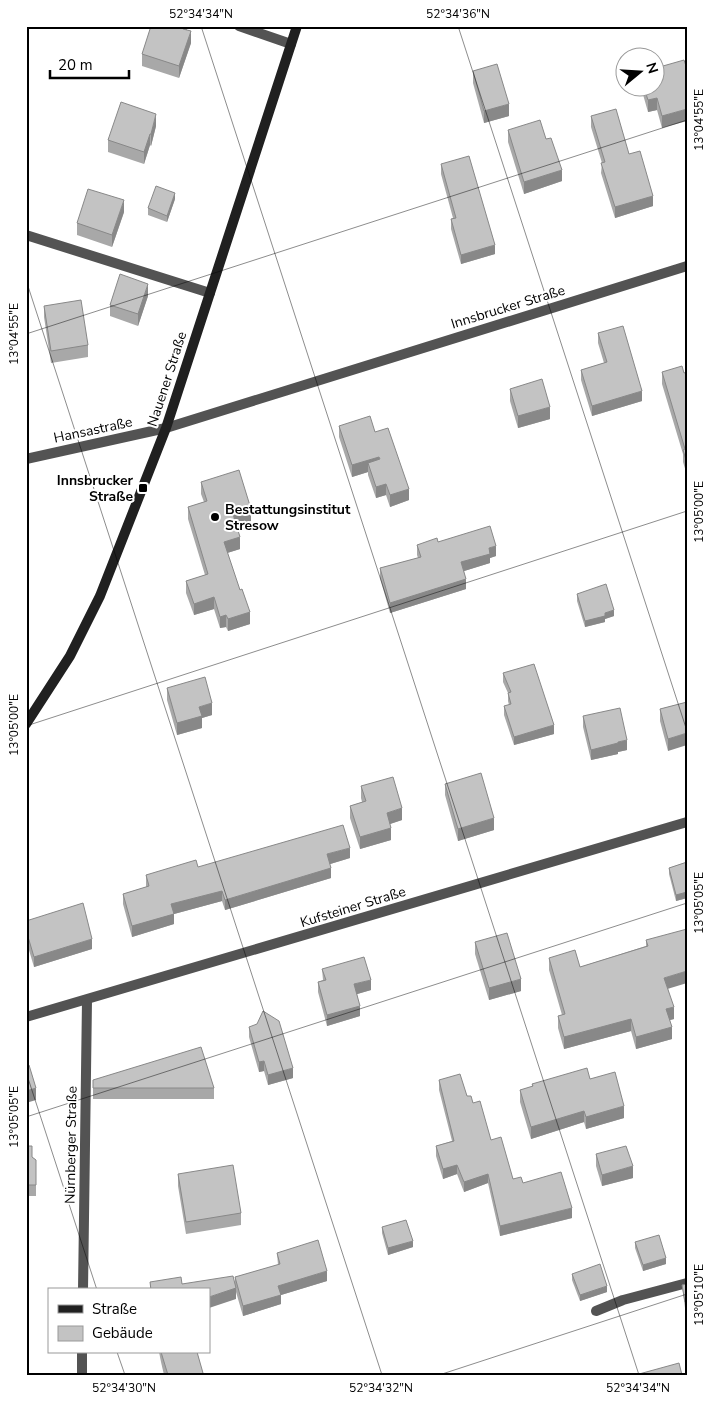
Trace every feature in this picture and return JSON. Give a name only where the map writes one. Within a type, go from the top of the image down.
[{"type":"main road","name":"Nauener Straße","points":[[26,724],[70,656],[100,596],[166,428],[297,26]]},
{"type":"street","points":[[239,26],[291,44]]},
{"type":"street","points":[[26,235],[210,293]]},
{"type":"street","name":"Innsbrucker Straße","points":[[166,428],[687,266]]},
{"type":"street","name":"Hansastraße","points":[[26,459],[166,428]]},
{"type":"street","name":"Kufsteiner Straße","points":[[26,1017],[687,822]]},
{"type":"street","name":"Nürnberger Straße","points":[[83,1288],[87,1000]]},
{"type":"street","points":[[596,1311],[623,1300],[687,1283]]},
{"type":"street","points":[[82,1354],[82,1375]]},
{"type":"building","points":[[151,26],[184,26],[183,29],[191,31],[179,66],[142,54]]},
{"type":"building","points":[[684,60],[687,69],[687,109],[662,116],[657,98],[666,98],[666,65]]},
{"type":"building","points":[[497,64],[509,104],[484,111],[473,71]]},
{"type":"building","points":[[121,102],[156,114],[144,152],[108,140]]},
{"type":"building","points":[[616,109],[629,154],[640,151],[653,196],[615,207],[601,163],[605,162],[591,116]]},
{"type":"building","points":[[540,120],[546,139],[551,138],[562,170],[524,182],[508,130]]},
{"type":"building","points":[[469,156],[495,245],[461,255],[451,219],[456,218],[441,164]]},
{"type":"building","points":[[156,186],[175,193],[167,216],[148,208]]},
{"type":"building","points":[[88,189],[124,200],[112,235],[77,223]]},
{"type":"building","points":[[120,274],[148,284],[138,314],[110,305]]},
{"type":"building","points":[[81,300],[88,345],[51,351],[44,306]]},
{"type":"building","points":[[623,326],[642,391],[592,406],[581,370],[607,362],[598,333]]},
{"type":"building","points":[[682,366],[684,373],[687,372],[687,463],[683,450],[685,449],[662,372]]},
{"type":"building","points":[[542,379],[550,407],[518,416],[510,389]]},
{"type":"building","points":[[370,416],[375,432],[388,428],[409,489],[390,495],[386,484],[376,487],[368,463],[380,459],[379,457],[352,465],[339,426]]},
{"type":"building","points":[[239,470],[251,509],[233,514],[240,537],[224,542],[240,590],[242,589],[250,612],[228,619],[226,615],[220,617],[214,597],[194,604],[186,581],[208,574],[188,507],[207,501],[201,482]]},
{"type":"building","points":[[490,526],[496,546],[489,548],[490,554],[461,562],[466,579],[390,603],[380,568],[421,557],[417,545],[437,538],[438,542]]},
{"type":"building","points":[[606,584],[614,610],[605,613],[605,616],[585,621],[577,594]]},
{"type":"building","points":[[534,664],[554,725],[514,737],[504,706],[511,704],[508,693],[511,692],[503,673]]},
{"type":"building","points":[[205,677],[212,703],[199,707],[202,716],[177,723],[167,688]]},
{"type":"building","points":[[687,702],[687,733],[668,739],[660,709]]},
{"type":"building","points":[[620,708],[627,740],[591,750],[583,716]]},
{"type":"building","points":[[481,773],[494,818],[458,829],[445,784]]},
{"type":"building","points":[[393,777],[402,808],[387,813],[391,828],[360,837],[350,806],[366,801],[361,786]]},
{"type":"building","points":[[343,825],[350,848],[327,854],[331,868],[225,900],[222,891],[171,904],[174,914],[132,926],[123,894],[149,886],[146,875],[196,860],[198,867]]},
{"type":"building","points":[[687,862],[687,892],[676,895],[669,868]]},
{"type":"building","points":[[83,903],[92,939],[34,957],[26,930],[26,921]]},
{"type":"building","points":[[687,929],[687,971],[664,978],[674,1007],[666,1009],[672,1027],[636,1037],[631,1019],[564,1037],[558,1016],[565,1014],[549,958],[575,950],[580,967],[648,946],[646,940]]},
{"type":"building","points":[[507,933],[521,979],[489,988],[475,942]]},
{"type":"building","points":[[364,957],[371,980],[354,984],[360,1006],[327,1015],[318,982],[326,980],[322,969]]},
{"type":"building","points":[[263,1011],[279,1021],[293,1068],[268,1075],[264,1061],[259,1062],[249,1027],[257,1024]]},
{"type":"building","points":[[201,1047],[214,1088],[93,1088],[93,1080]]},
{"type":"building","points":[[26,1063],[29,1065],[36,1088],[26,1091]]},
{"type":"building","points":[[587,1068],[590,1079],[615,1072],[624,1106],[586,1117],[584,1111],[531,1127],[520,1090],[533,1086],[532,1084]]},
{"type":"building","points":[[460,1074],[467,1096],[471,1096],[473,1103],[480,1101],[491,1140],[501,1137],[513,1179],[521,1177],[523,1183],[561,1172],[572,1208],[500,1226],[488,1174],[464,1182],[457,1165],[443,1169],[436,1146],[454,1141],[439,1080]]},
{"type":"building","points":[[26,1146],[32,1146],[32,1157],[36,1160],[36,1185],[26,1185]]},
{"type":"building","points":[[626,1146],[633,1166],[602,1175],[596,1154]]},
{"type":"building","points":[[233,1165],[241,1213],[186,1222],[178,1174]]},
{"type":"building","points":[[406,1220],[413,1241],[388,1248],[382,1227]]},
{"type":"building","points":[[659,1235],[666,1258],[643,1265],[635,1242]]},
{"type":"building","points":[[318,1240],[327,1271],[278,1286],[281,1295],[243,1306],[235,1277],[280,1264],[277,1253]]},
{"type":"building","points":[[600,1264],[607,1286],[580,1295],[572,1274]]},
{"type":"building","points":[[233,1276],[236,1288],[210,1297],[210,1288],[151,1288],[150,1282],[181,1277],[182,1284]]},
{"type":"building","points":[[687,1284],[687,1302],[685,1302],[682,1285]]},
{"type":"building","points":[[162,1354],[198,1354],[203,1373],[198,1375],[168,1375]]},
{"type":"building","points":[[679,1363],[682,1375],[639,1374]]},
{"type":"place","name":"Innsbrucker Straße","points":[[143,488]]},
{"type":"place","name":"Bestattungsinstitut Stresow","points":[[215,517]]}]
